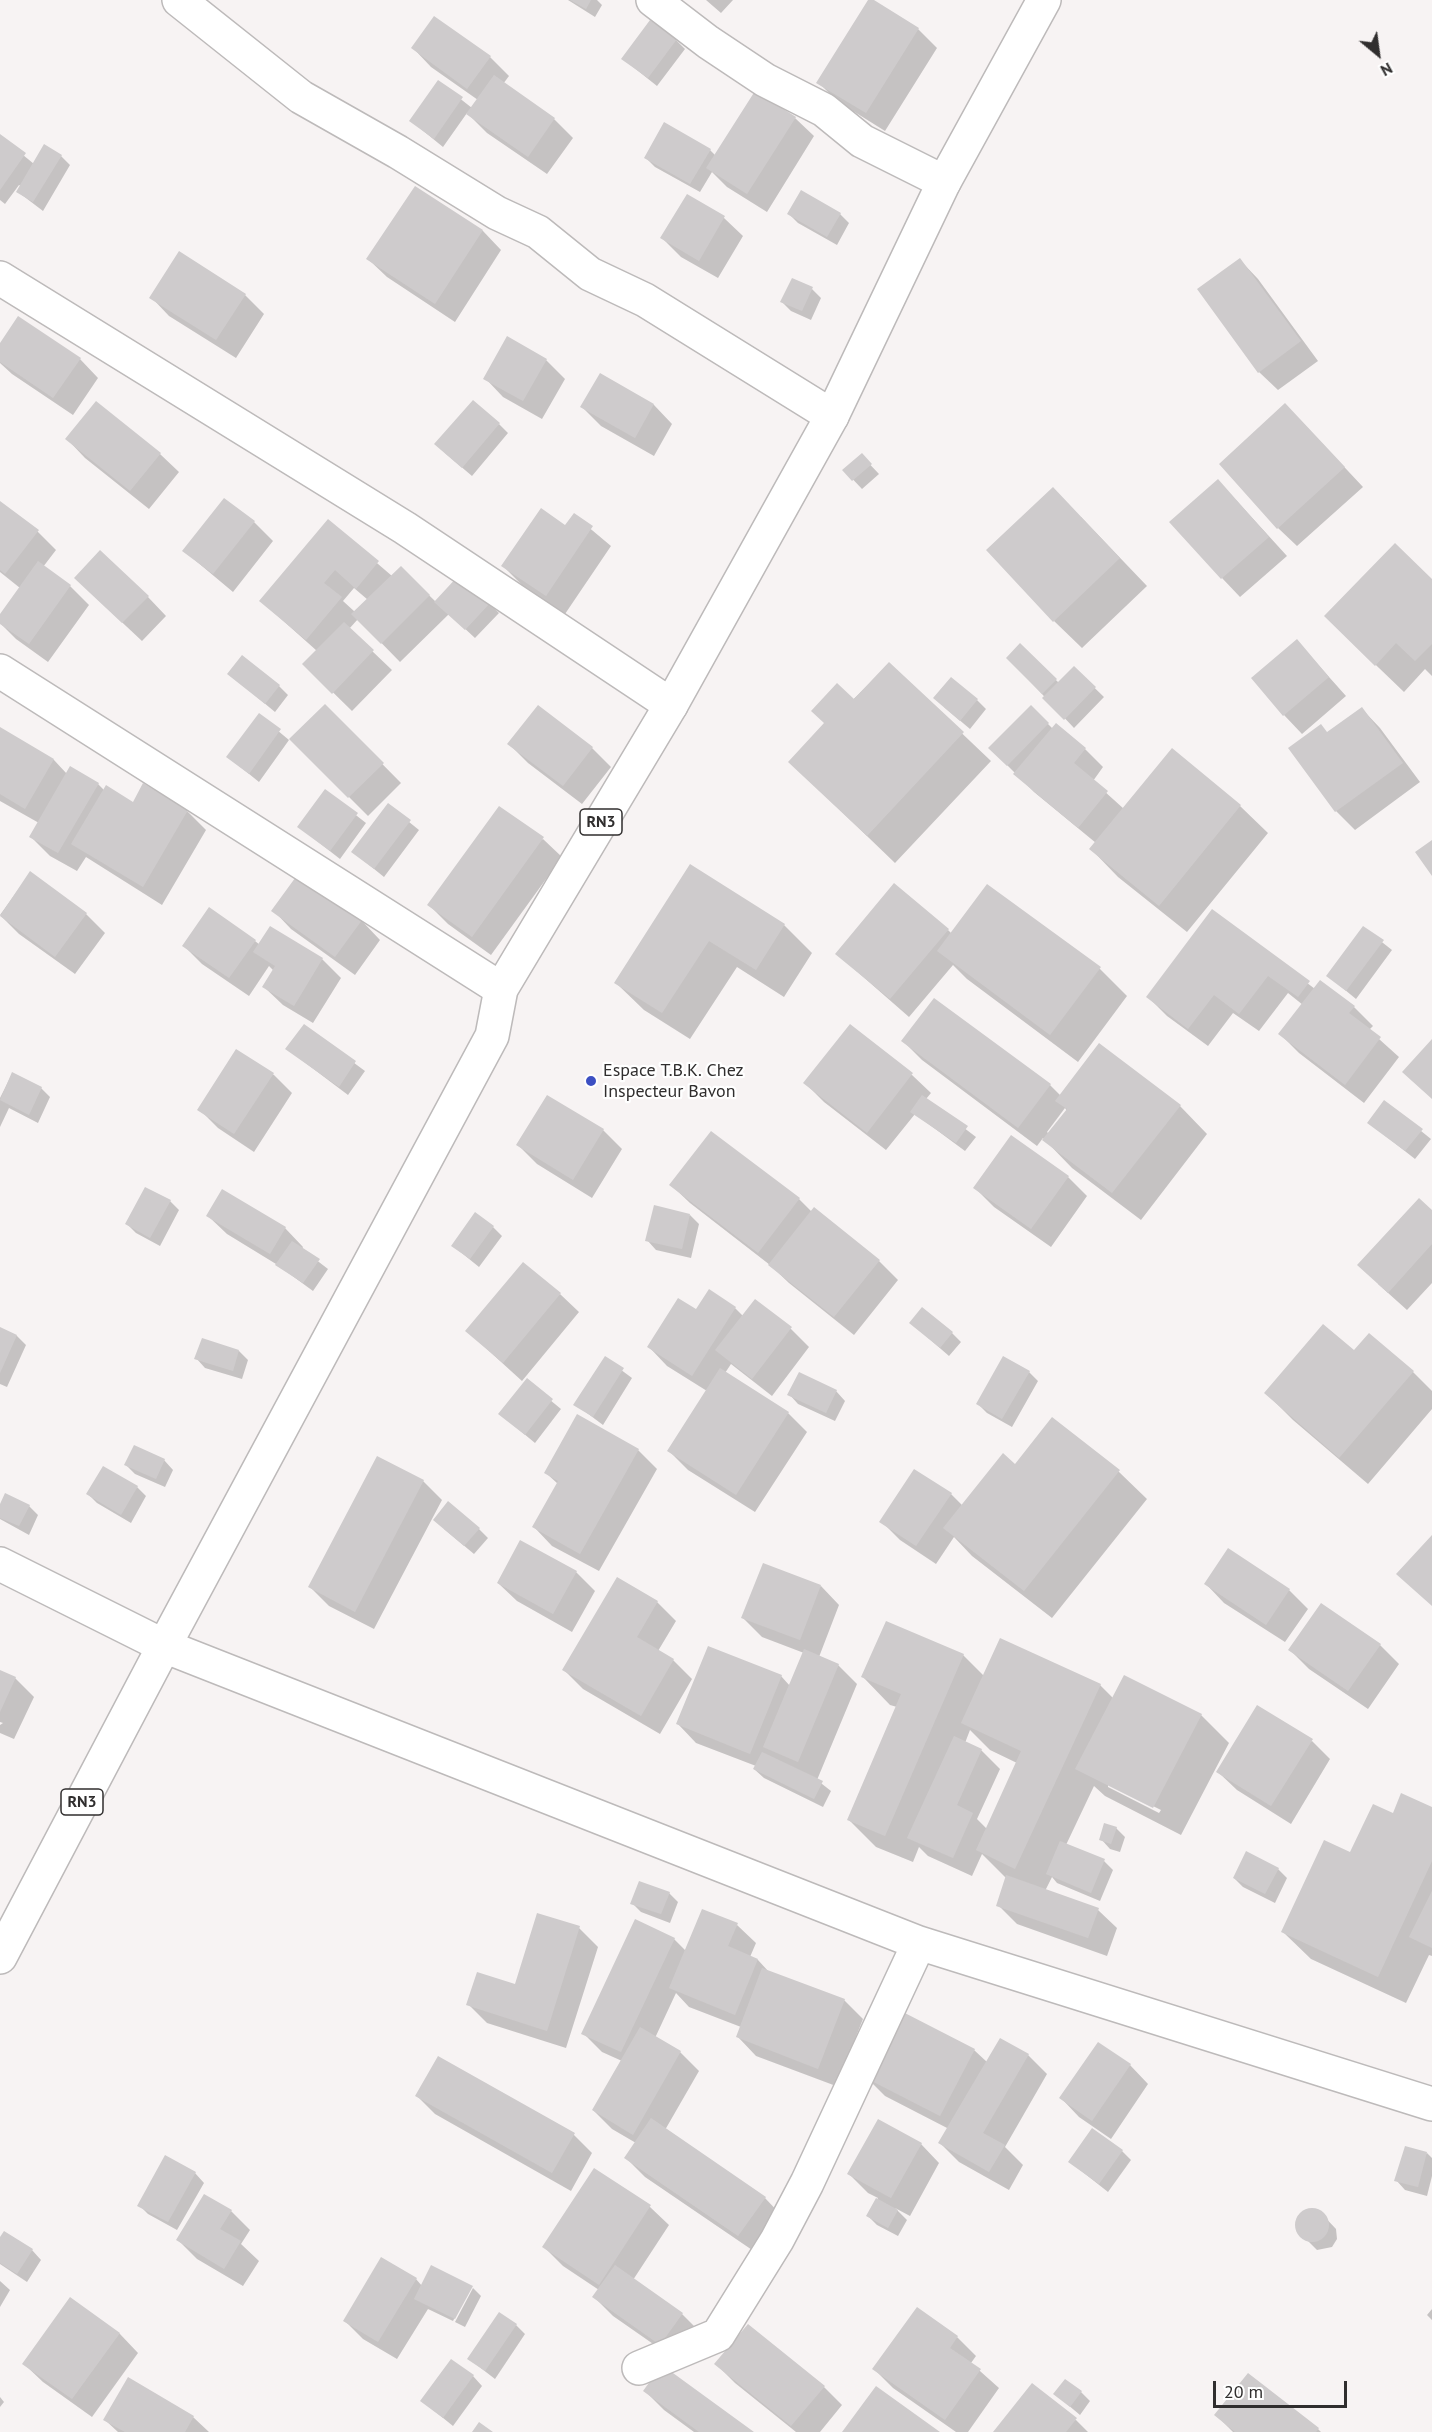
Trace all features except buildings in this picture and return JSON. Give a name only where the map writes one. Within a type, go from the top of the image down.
[{"type":"main road","points":[[179,0],[300,97],[398,152],[497,213],[538,232],[590,274],[645,300],[832,416]]},
{"type":"main road","points":[[653,0],[708,42],[765,80],[824,110],[862,141],[944,182]]},
{"type":"main road","name":"RN3","points":[[0,1958],[164,1646],[492,1036],[501,989],[671,705],[832,416],[944,182],[1044,0]]},
{"type":"main road","points":[[0,278],[405,528],[671,705]]},
{"type":"main road","points":[[0,671],[501,989]]},
{"type":"main road","points":[[0,1564],[164,1646],[919,1943],[1432,2104]]},
{"type":"main road","points":[[639,2368],[718,2335],[777,2240],[807,2183],[919,1943]]},
{"type":"place","name":"Espace T.B.K. Chez Inspecteur Bavon","points":[[591,1081]]}]
